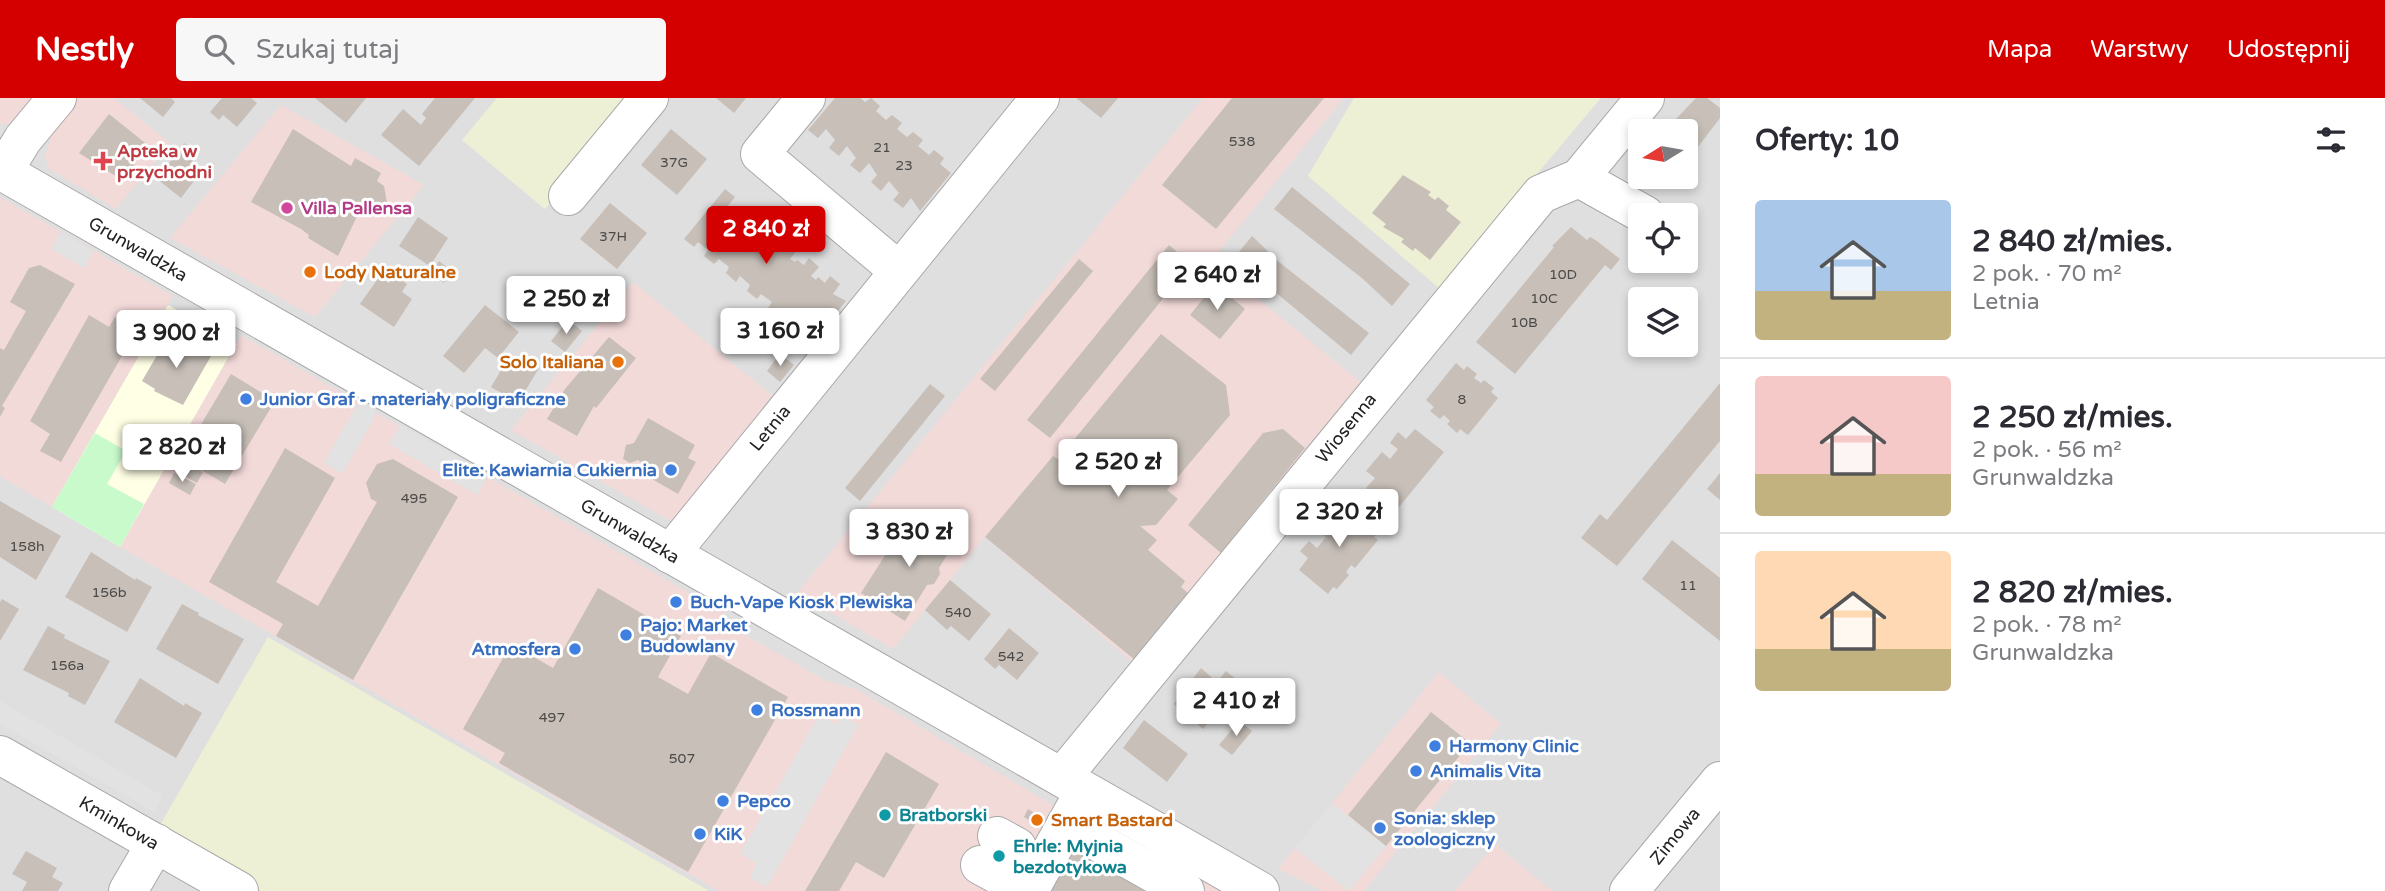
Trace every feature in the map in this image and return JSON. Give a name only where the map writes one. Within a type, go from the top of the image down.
[{"type":"street","points":[[1,171],[57,98]]},
{"type":"street","points":[[568,196],[649,98]]},
{"type":"street","points":[[806,98],[760,154],[899,271]]},
{"type":"street","name":"Letnia","points":[[670,554],[1040,98]]},
{"type":"street","name":"Wiosenna","points":[[1002,859],[1066,824],[1074,783],[1541,194],[1579,178],[1645,98]]},
{"type":"street","name":"Grunwaldzka","points":[[1,171],[1260,891]]},
{"type":"street","points":[[1579,178],[1628,205]]},
{"type":"street","name":"Kminkowa","points":[[0,755],[239,891]]},
{"type":"street","name":"Zimowa","points":[[1629,891],[1720,781]]},
{"type":"street","points":[[1066,824],[1185,891]]},
{"type":"street","points":[[128,891],[156,844]]},
{"type":"shaded area","points":[[0,98],[1720,98],[1720,891],[0,891]]},
{"type":"shaded area","points":[[0,98],[31,98],[10,124],[0,124]]},
{"type":"shaded area","points":[[78,98],[114,98],[170,143],[116,209],[48,168],[45,155],[51,139],[48,135]]},
{"type":"shaded area","points":[[497,98],[636,98],[545,209],[462,140]]},
{"type":"shaded area","points":[[1203,98],[1344,98],[1211,261],[1363,384],[1135,664],[985,537],[893,649],[797,593]]},
{"type":"shaded area","points":[[1354,98],[1601,98],[1440,289],[1308,176]]},
{"type":"shaded area","points":[[281,105],[424,185],[315,317],[170,238]]},
{"type":"shaded area","points":[[0,197],[173,296],[52,507],[0,476]]},
{"type":"shaded area","points":[[61,232],[93,251],[84,268],[51,249]]},
{"type":"shaded area","points":[[633,282],[775,398],[674,523],[511,430]]},
{"type":"shaded area","points":[[168,305],[236,344],[120,547],[52,507]]},
{"type":"shaded area","points":[[241,335],[726,614],[723,622],[826,681],[856,689],[1063,811],[1229,891],[719,891],[120,547]]},
{"type":"shaded area","points":[[359,402],[377,412],[342,474],[324,463]]},
{"type":"shaded area","points":[[400,425],[489,475],[477,495],[389,444]]},
{"type":"shaded area","points":[[268,637],[709,891],[253,891],[155,834]]},
{"type":"shaded area","points":[[1439,672],[1501,724],[1364,891],[1323,891],[1278,869]]},
{"type":"shaded area","points":[[0,701],[163,796],[154,812],[0,724]]},
{"type":"shaded area","points":[[819,715],[836,724],[841,715],[858,725],[767,887],[750,877],[757,863],[740,854]]},
{"type":"shaded area","points":[[1332,803],[1386,846],[1349,891],[1295,848]]},
{"type":"shaded area","points":[[1495,844],[1551,890],[1552,891],[1455,891]]},
{"type":"green space","points":[[95,433],[126,451],[107,484],[144,504],[120,547],[52,507]]},
{"type":"building","points":[[140,98],[171,98],[175,102],[163,117]]},
{"type":"building","points":[[222,98],[251,98],[257,103],[237,127],[223,115],[219,120],[210,112]]},
{"type":"building","points":[[315,98],[366,98],[346,123]]},
{"type":"building","points":[[435,98],[475,98],[419,166],[381,135],[403,109],[421,125],[426,118],[422,114]]},
{"type":"building","points":[[716,98],[746,98],[734,113]]},
{"type":"building","points":[[835,98],[860,98],[865,102],[871,98],[880,106],[876,111],[886,120],[892,115],[902,123],[897,129],[907,137],[913,132],[923,140],[918,146],[929,155],[934,150],[944,158],[940,164],[951,173],[920,211],[911,198],[903,208],[893,200],[899,193],[889,181],[881,191],[871,182],[877,175],[869,163],[860,173],[850,165],[856,158],[847,146],[839,156],[829,148],[835,140],[826,129],[818,138],[808,130]]},
{"type":"building","points":[[1076,98],[1118,98],[1101,118]]},
{"type":"building","points":[[1232,98],[1324,98],[1216,229],[1162,185]]},
{"type":"building","points":[[1696,98],[1707,98],[1720,108],[1720,118],[1698,147],[1698,119],[1676,119]]},
{"type":"building","points":[[109,114],[149,146],[122,180],[79,153]]},
{"type":"building","points":[[293,129],[351,166],[355,158],[381,173],[377,181],[384,186],[387,203],[375,214],[360,210],[338,256],[308,238],[309,235],[301,229],[251,202]]},
{"type":"building","points":[[671,129],[707,159],[677,195],[641,165]]},
{"type":"building","points":[[184,143],[198,154],[189,165],[200,173],[181,198],[157,179]]},
{"type":"building","points":[[1403,175],[1431,192],[1428,195],[1435,200],[1438,197],[1449,206],[1446,210],[1461,222],[1430,260],[1415,248],[1413,251],[1401,242],[1404,239],[1383,227],[1386,224],[1372,213]]},
{"type":"building","points":[[1292,187],[1410,284],[1392,306],[1363,279],[1274,209]]},
{"type":"building","points":[[725,189],[735,197],[727,207],[740,213],[746,206],[756,214],[748,224],[761,230],[767,223],[777,232],[769,241],[773,245],[775,242],[782,248],[788,241],[798,249],[790,259],[804,265],[809,258],[819,267],[811,276],[816,280],[818,277],[825,283],[830,276],[840,284],[833,294],[846,301],[815,338],[804,329],[799,334],[789,326],[793,320],[783,311],[778,317],[768,308],[772,302],[761,294],[757,299],[747,291],[750,285],[740,276],[736,282],[726,273],[729,267],[719,259],[714,264],[704,256],[708,250],[698,242],[694,247],[684,239]]},
{"type":"building","points":[[610,203],[647,233],[617,269],[580,239]]},
{"type":"building","points":[[418,217],[448,238],[430,266],[399,246]]},
{"type":"building","points":[[1571,227],[1587,240],[1590,237],[1597,241],[1620,259],[1611,270],[1605,265],[1515,374],[1476,342],[1554,247],[1552,246]]},
{"type":"building","points":[[1252,236],[1279,262],[1369,333],[1351,355],[1234,258]]},
{"type":"building","points":[[1169,245],[1191,264],[1050,438],[1027,420]]},
{"type":"building","points":[[1079,259],[1093,271],[995,391],[980,379]]},
{"type":"building","points":[[439,261],[453,272],[444,283],[431,273]]},
{"type":"building","points":[[40,265],[75,284],[2,406],[5,408],[0,417],[0,348],[4,350],[26,311],[10,302],[29,268]]},
{"type":"building","points":[[394,275],[407,284],[402,292],[412,299],[394,327],[360,304],[379,277],[389,283]]},
{"type":"building","points":[[1215,284],[1245,309],[1220,339],[1190,315]]},
{"type":"building","points":[[485,305],[519,332],[498,358],[485,348],[464,373],[443,356]]},
{"type":"building","points":[[89,315],[109,327],[115,317],[137,330],[61,462],[40,451],[50,434],[30,421]]},
{"type":"building","points":[[568,320],[582,331],[565,352],[551,341]]},
{"type":"building","points":[[170,333],[195,351],[197,348],[211,356],[183,405],[154,391],[155,389],[142,381]]},
{"type":"building","points":[[1161,334],[1226,385],[1230,415],[1167,490],[1178,499],[1156,525],[1140,526],[1157,540],[1148,550],[1185,581],[1181,587],[1189,594],[1135,660],[985,537],[1053,456],[1058,459]]},
{"type":"building","points":[[609,337],[636,358],[596,408],[594,406],[577,436],[547,419],[565,389]]},
{"type":"building","points":[[780,354],[794,365],[780,382],[767,371]]},
{"type":"building","points":[[520,356],[539,368],[518,403],[491,387],[507,360],[515,365]]},
{"type":"building","points":[[1456,363],[1464,370],[1467,366],[1477,374],[1474,378],[1481,383],[1484,380],[1494,388],[1491,392],[1498,398],[1468,435],[1460,429],[1457,433],[1447,424],[1450,421],[1444,415],[1440,419],[1430,411],[1434,407],[1426,400]]},
{"type":"building","points":[[231,374],[275,401],[225,484],[181,458]]},
{"type":"building","points":[[1720,383],[1720,441],[1617,566],[1581,538],[1600,514],[1607,520]]},
{"type":"building","points":[[930,384],[945,396],[860,501],[845,488]]},
{"type":"building","points":[[648,418],[695,445],[688,458],[696,462],[678,494],[645,475],[650,467],[638,460],[630,463],[623,459],[626,445],[634,443]]},
{"type":"building","points":[[1283,429],[1305,448],[1221,553],[1188,525],[1263,433]]},
{"type":"building","points":[[1415,429],[1444,452],[1395,512],[1366,488],[1375,478],[1366,471],[1382,452],[1390,459],[1398,449],[1390,443],[1398,432],[1406,439]]},
{"type":"building","points":[[285,448],[335,478],[276,582],[318,606],[377,502],[371,499],[366,483],[377,464],[393,459],[458,497],[353,680],[276,636],[283,624],[209,582]]},
{"type":"building","points":[[182,461],[203,472],[197,483],[176,471]]},
{"type":"building","points":[[174,473],[196,484],[190,495],[169,483]]},
{"type":"building","points":[[1720,473],[1720,500],[1707,489]]},
{"type":"building","points":[[0,501],[61,536],[36,580],[0,557]]},
{"type":"building","points":[[1351,506],[1380,530],[1374,537],[1378,540],[1355,568],[1351,565],[1346,572],[1349,575],[1337,589],[1333,587],[1328,594],[1299,570],[1308,558],[1300,551],[1309,541],[1317,548],[1326,537],[1318,530],[1333,512],[1341,518]]},
{"type":"building","points":[[918,517],[955,542],[939,568],[940,574],[934,584],[927,585],[905,621],[861,593],[895,540],[901,543]]},
{"type":"building","points":[[1672,540],[1720,578],[1720,641],[1642,579]]},
{"type":"building","points":[[91,552],[135,580],[136,578],[152,587],[127,632],[65,597]]},
{"type":"building","points":[[950,580],[991,614],[969,641],[951,626],[947,630],[925,610]]},
{"type":"building","points":[[598,588],[681,636],[658,677],[688,694],[711,653],[788,697],[688,872],[499,763],[505,753],[463,729],[511,644],[553,668]]},
{"type":"building","points":[[2,599],[19,609],[0,641],[0,602]]},
{"type":"building","points":[[182,604],[244,639],[218,684],[156,649]]},
{"type":"building","points":[[48,626],[65,635],[64,638],[110,661],[85,705],[68,696],[69,693],[23,670]]},
{"type":"building","points":[[1009,628],[1039,653],[1017,680],[999,665],[995,669],[984,659]]},
{"type":"building","points":[[1201,668],[1217,682],[1226,671],[1241,683],[1203,729],[1174,704]]},
{"type":"building","points":[[140,678],[184,706],[185,703],[202,713],[176,758],[114,722]]},
{"type":"building","points":[[1431,712],[1470,743],[1386,846],[1348,815]]},
{"type":"building","points":[[1144,720],[1188,754],[1167,782],[1123,748]]},
{"type":"building","points":[[1239,721],[1252,731],[1232,755],[1219,745]]},
{"type":"building","name":"Bratborski","points":[[886,752],[939,784],[884,878],[856,862],[839,891],[805,891]]},
{"type":"building","points":[[1028,809],[1051,823],[1046,830],[1024,817]]},
{"type":"building","points":[[1069,843],[1153,891],[1042,891]]},
{"type":"building","points":[[26,851],[57,868],[52,877],[63,883],[58,891],[22,891],[27,882],[12,874]]},
{"type":"place","name":"Apteka w przychodni","points":[[103,161]]},
{"type":"place","name":"Villa Pallensa","points":[[287,208]]},
{"type":"place","name":"Lody Naturalne","points":[[310,272]]},
{"type":"place","name":"Solo Italiana","points":[[618,362]]},
{"type":"place","name":"Junior Graf - materiały poligraficzne","points":[[246,399]]},
{"type":"place","name":"Elite: Kawiarnia Cukiernia","points":[[671,470]]},
{"type":"place","name":"Buch-Vape Kiosk Plewiska","points":[[676,602]]},
{"type":"place","name":"Pajo: Market Budowlany","points":[[626,635]]},
{"type":"place","name":"Atmosfera","points":[[575,649]]},
{"type":"place","name":"Rossmann","points":[[757,710]]},
{"type":"place","name":"Harmony Clinic","points":[[1435,746]]},
{"type":"place","name":"Animalis Vita","points":[[1416,771]]},
{"type":"place","name":"Pepco","points":[[723,801]]},
{"type":"place","name":"Bratborski","points":[[885,815]]},
{"type":"place","name":"Smart Bastard","points":[[1037,820]]},
{"type":"place","name":"Sonia: sklep zoologiczny","points":[[1380,828]]},
{"type":"place","name":"KiK","points":[[700,834]]},
{"type":"place","name":"Ehrle: Myjnia bezdotykowa","points":[[999,856]]}]
